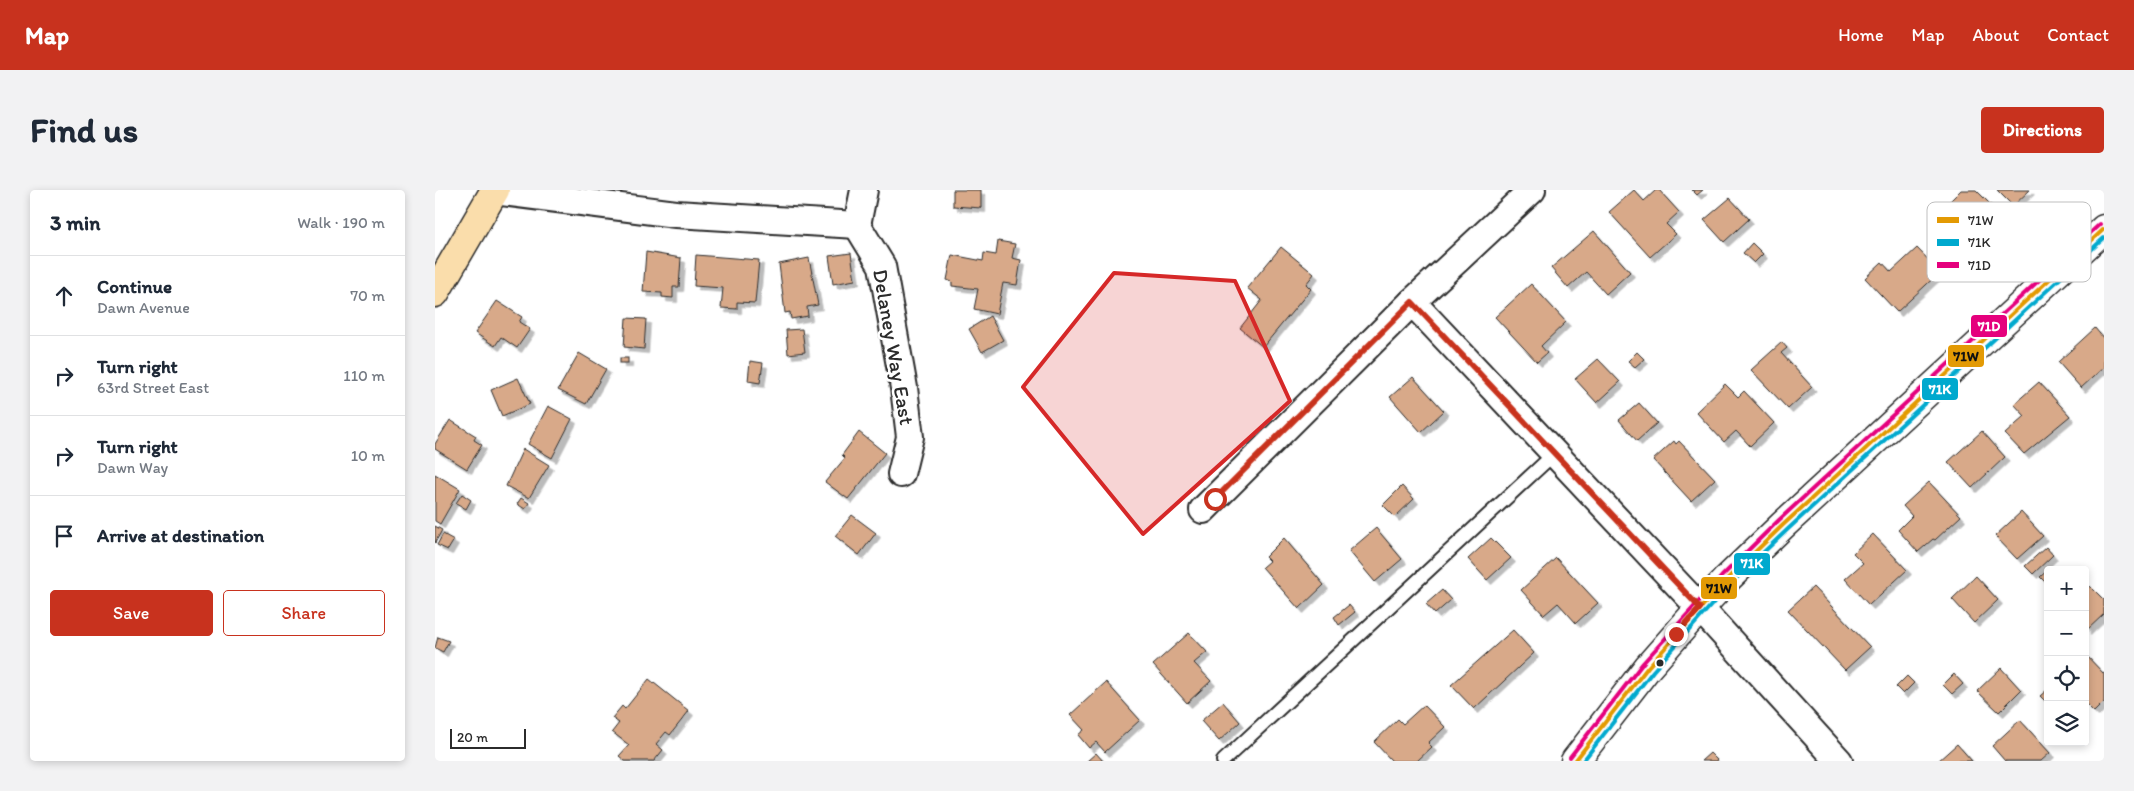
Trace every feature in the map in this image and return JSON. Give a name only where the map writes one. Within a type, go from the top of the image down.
[{"type":"main road","points":[[435,292],[495,191]]},
{"type":"street","points":[[495,191],[676,214],[857,225],[864,190]]},
{"type":"street","points":[[1203,510],[1412,302],[1532,190]]},
{"type":"street","name":"Delaney Way East","points":[[857,225],[882,266],[904,388],[910,437],[901,474]]},
{"type":"street","points":[[2091,241],[2104,229]]},
{"type":"street","points":[[1575,761],[1648,667],[1700,608],[1783,525],[2047,282]]},
{"type":"street","points":[[1412,302],[1700,608],[1839,761]]},
{"type":"lane","points":[[1223,761],[1554,454]]},
{"type":"highlighted area","points":[[1114,273],[1235,281],[1290,401],[1143,534],[1023,387]]},
{"type":"building","points":[[953,190],[981,190],[981,208],[953,206]]},
{"type":"building","points":[[1634,190],[1644,201],[1656,190],[1659,190],[1679,212],[1666,224],[1676,234],[1650,257],[1609,212]]},
{"type":"building","points":[[1692,190],[1703,190],[1697,195]]},
{"type":"building","points":[[1961,190],[1976,190],[1988,202],[1949,202]]},
{"type":"building","points":[[1997,190],[2030,190],[2017,202],[2009,202]]},
{"type":"building","points":[[1730,198],[1749,219],[1724,242],[1704,220]]},
{"type":"building","points":[[1594,231],[1630,272],[1606,294],[1586,272],[1568,288],[1551,268]]},
{"type":"building","points":[[998,241],[1015,244],[1012,258],[1021,260],[1017,285],[1003,283],[997,314],[974,309],[978,289],[952,286],[952,282],[947,280],[952,255],[983,261],[984,253],[996,255]]},
{"type":"building","points":[[1752,243],[1763,254],[1754,263],[1743,253]]},
{"type":"building","points":[[1281,247],[1314,274],[1306,284],[1311,289],[1263,347],[1240,328],[1262,300],[1247,288]]},
{"type":"building","points":[[1917,248],[1927,258],[1927,282],[1929,282],[1897,312],[1865,278],[1882,262],[1891,272]]},
{"type":"building","points":[[646,252],[681,258],[679,287],[673,287],[673,298],[662,297],[662,293],[643,292]]},
{"type":"building","points":[[851,253],[855,280],[833,284],[829,256]]},
{"type":"building","points":[[696,255],[759,260],[755,303],[737,302],[737,309],[721,308],[723,288],[694,286]]},
{"type":"building","points":[[809,258],[818,305],[807,307],[808,316],[791,319],[790,312],[785,313],[779,264]]},
{"type":"building","points":[[1531,284],[1566,322],[1541,346],[1547,353],[1537,362],[1495,317]]},
{"type":"building","points":[[497,301],[522,317],[519,322],[530,329],[517,348],[501,337],[495,346],[475,333]]},
{"type":"building","points":[[990,316],[1003,340],[982,352],[969,329]]},
{"type":"building","points":[[626,318],[646,319],[644,349],[624,347]]},
{"type":"building","points":[[2095,328],[2104,339],[2104,367],[2081,388],[2058,362]]},
{"type":"building","points":[[802,329],[805,352],[788,354],[786,330]]},
{"type":"building","points":[[1782,342],[1787,348],[1781,353],[1812,387],[1788,409],[1751,370]]},
{"type":"building","points":[[1637,352],[1644,359],[1635,367],[1628,361]]},
{"type":"building","points":[[579,353],[606,369],[586,404],[558,390]]},
{"type":"building","points":[[620,358],[628,358],[628,363],[620,363]]},
{"type":"building","points":[[1598,359],[1620,382],[1597,403],[1575,379]]},
{"type":"building","points":[[750,361],[763,363],[760,383],[748,381]]},
{"type":"building","points":[[1413,377],[1444,411],[1421,432],[1390,397]]},
{"type":"building","points":[[518,378],[530,404],[502,416],[491,390]]},
{"type":"building","points":[[2039,382],[2070,416],[2024,454],[2005,434],[2025,416],[2014,404]]},
{"type":"building","points":[[1725,384],[1738,397],[1744,391],[1774,423],[1750,446],[1736,431],[1724,442],[1696,412]]},
{"type":"building","points":[[1639,403],[1657,423],[1637,441],[1619,420]]},
{"type":"building","points":[[548,406],[572,419],[552,458],[528,444]]},
{"type":"building","points":[[450,420],[476,436],[474,440],[482,445],[467,469],[435,449],[435,444]]},
{"type":"building","points":[[1982,431],[2005,457],[1972,488],[1948,462]]},
{"type":"building","points":[[859,432],[885,453],[848,499],[825,482],[845,458],[842,455]]},
{"type":"building","points":[[1674,441],[1676,444],[1679,441],[1715,479],[1691,501],[1653,460]]},
{"type":"building","points":[[523,449],[549,465],[529,498],[506,486]]},
{"type":"building","points":[[435,474],[460,489],[440,524],[435,521]]},
{"type":"building","points":[[1929,482],[1961,516],[1935,540],[1933,539],[1918,552],[1898,530],[1912,516],[1903,506]]},
{"type":"building","points":[[1402,486],[1414,499],[1395,517],[1383,505]]},
{"type":"building","points":[[462,494],[471,500],[466,509],[456,503]]},
{"type":"building","points":[[521,498],[529,503],[525,509],[517,504]]},
{"type":"building","points":[[2021,512],[2043,536],[2017,559],[1995,536]]},
{"type":"building","points":[[852,515],[876,533],[859,555],[835,536]]},
{"type":"building","points":[[435,526],[442,530],[435,543]]},
{"type":"building","points":[[1376,528],[1402,559],[1375,582],[1349,551]]},
{"type":"building","points":[[443,534],[454,540],[448,550],[437,545]]},
{"type":"building","points":[[1873,534],[1907,570],[1869,605],[1845,579],[1863,563],[1853,553]]},
{"type":"building","points":[[1284,538],[1324,585],[1299,609],[1262,567],[1269,561],[1265,557]]},
{"type":"building","points":[[1491,538],[1511,558],[1487,580],[1468,559]]},
{"type":"building","points":[[2046,547],[2053,555],[2033,574],[2025,566]]},
{"type":"building","points":[[1556,558],[1598,603],[1576,623],[1558,603],[1544,615],[1521,590]]},
{"type":"building","points":[[1976,576],[1998,600],[1974,623],[1952,599]]},
{"type":"building","points":[[1813,587],[1870,647],[1845,670],[1788,610]]},
{"type":"building","points":[[2089,587],[2104,600],[2104,614],[2089,628],[2089,611]]},
{"type":"building","points":[[1442,590],[1451,600],[1435,614],[1426,604]]},
{"type":"building","points":[[1349,605],[1355,612],[1339,625],[1334,617]]},
{"type":"building","points":[[1513,630],[1534,653],[1474,709],[1451,685]]},
{"type":"building","points":[[1189,633],[1207,652],[1194,663],[1211,681],[1187,703],[1153,665]]},
{"type":"building","points":[[438,637],[449,641],[443,652],[435,648]]},
{"type":"building","points":[[2089,658],[2104,674],[2104,702],[2094,712],[2089,707]]},
{"type":"building","points":[[2001,668],[2021,690],[1999,712],[1977,691]]},
{"type":"building","points":[[1954,674],[1963,684],[1952,694],[1943,685]]},
{"type":"building","points":[[1907,676],[1914,683],[1903,694],[1896,687]]},
{"type":"building","points":[[649,679],[689,711],[670,735],[666,732],[656,744],[663,750],[654,761],[625,761],[619,756],[629,745],[612,732],[619,723],[612,718],[622,706],[625,709]]},
{"type":"building","points":[[1106,682],[1140,720],[1105,752],[1096,742],[1089,748],[1078,735],[1084,730],[1070,715]]},
{"type":"building","points":[[1223,702],[1240,722],[1219,741],[1201,721]]},
{"type":"building","points":[[1424,705],[1445,727],[1428,743],[1432,747],[1417,761],[1392,761],[1374,742],[1398,719],[1403,724]]},
{"type":"building","points":[[2020,720],[2050,753],[2041,761],[2005,761],[1992,746]]},
{"type":"building","points":[[1957,744],[1972,761],[1938,761]]},
{"type":"building","points":[[1096,753],[1103,761],[1087,761]]},
{"type":"building","points":[[1710,753],[1718,761],[1701,761]]},
{"type":"transit line","name":"71D","points":[[2091,232],[2100,224]]},
{"type":"transit line","name":"71W","points":[[2091,241],[2104,229]]},
{"type":"transit line","name":"71K","points":[[2091,250],[2104,238]]},
{"type":"transit line","name":"71D","points":[[1570,757],[1643,663],[1722,576],[1779,520],[2037,282]]},
{"type":"transit line","name":"71W","points":[[1575,761],[1648,667],[1726,580],[2047,282]]},
{"type":"transit line","name":"71K","points":[[1583,761],[1653,671],[1730,584],[2056,282]]},
{"type":"route","points":[[1215,499],[1412,302],[1700,608],[1676,634]]}]
